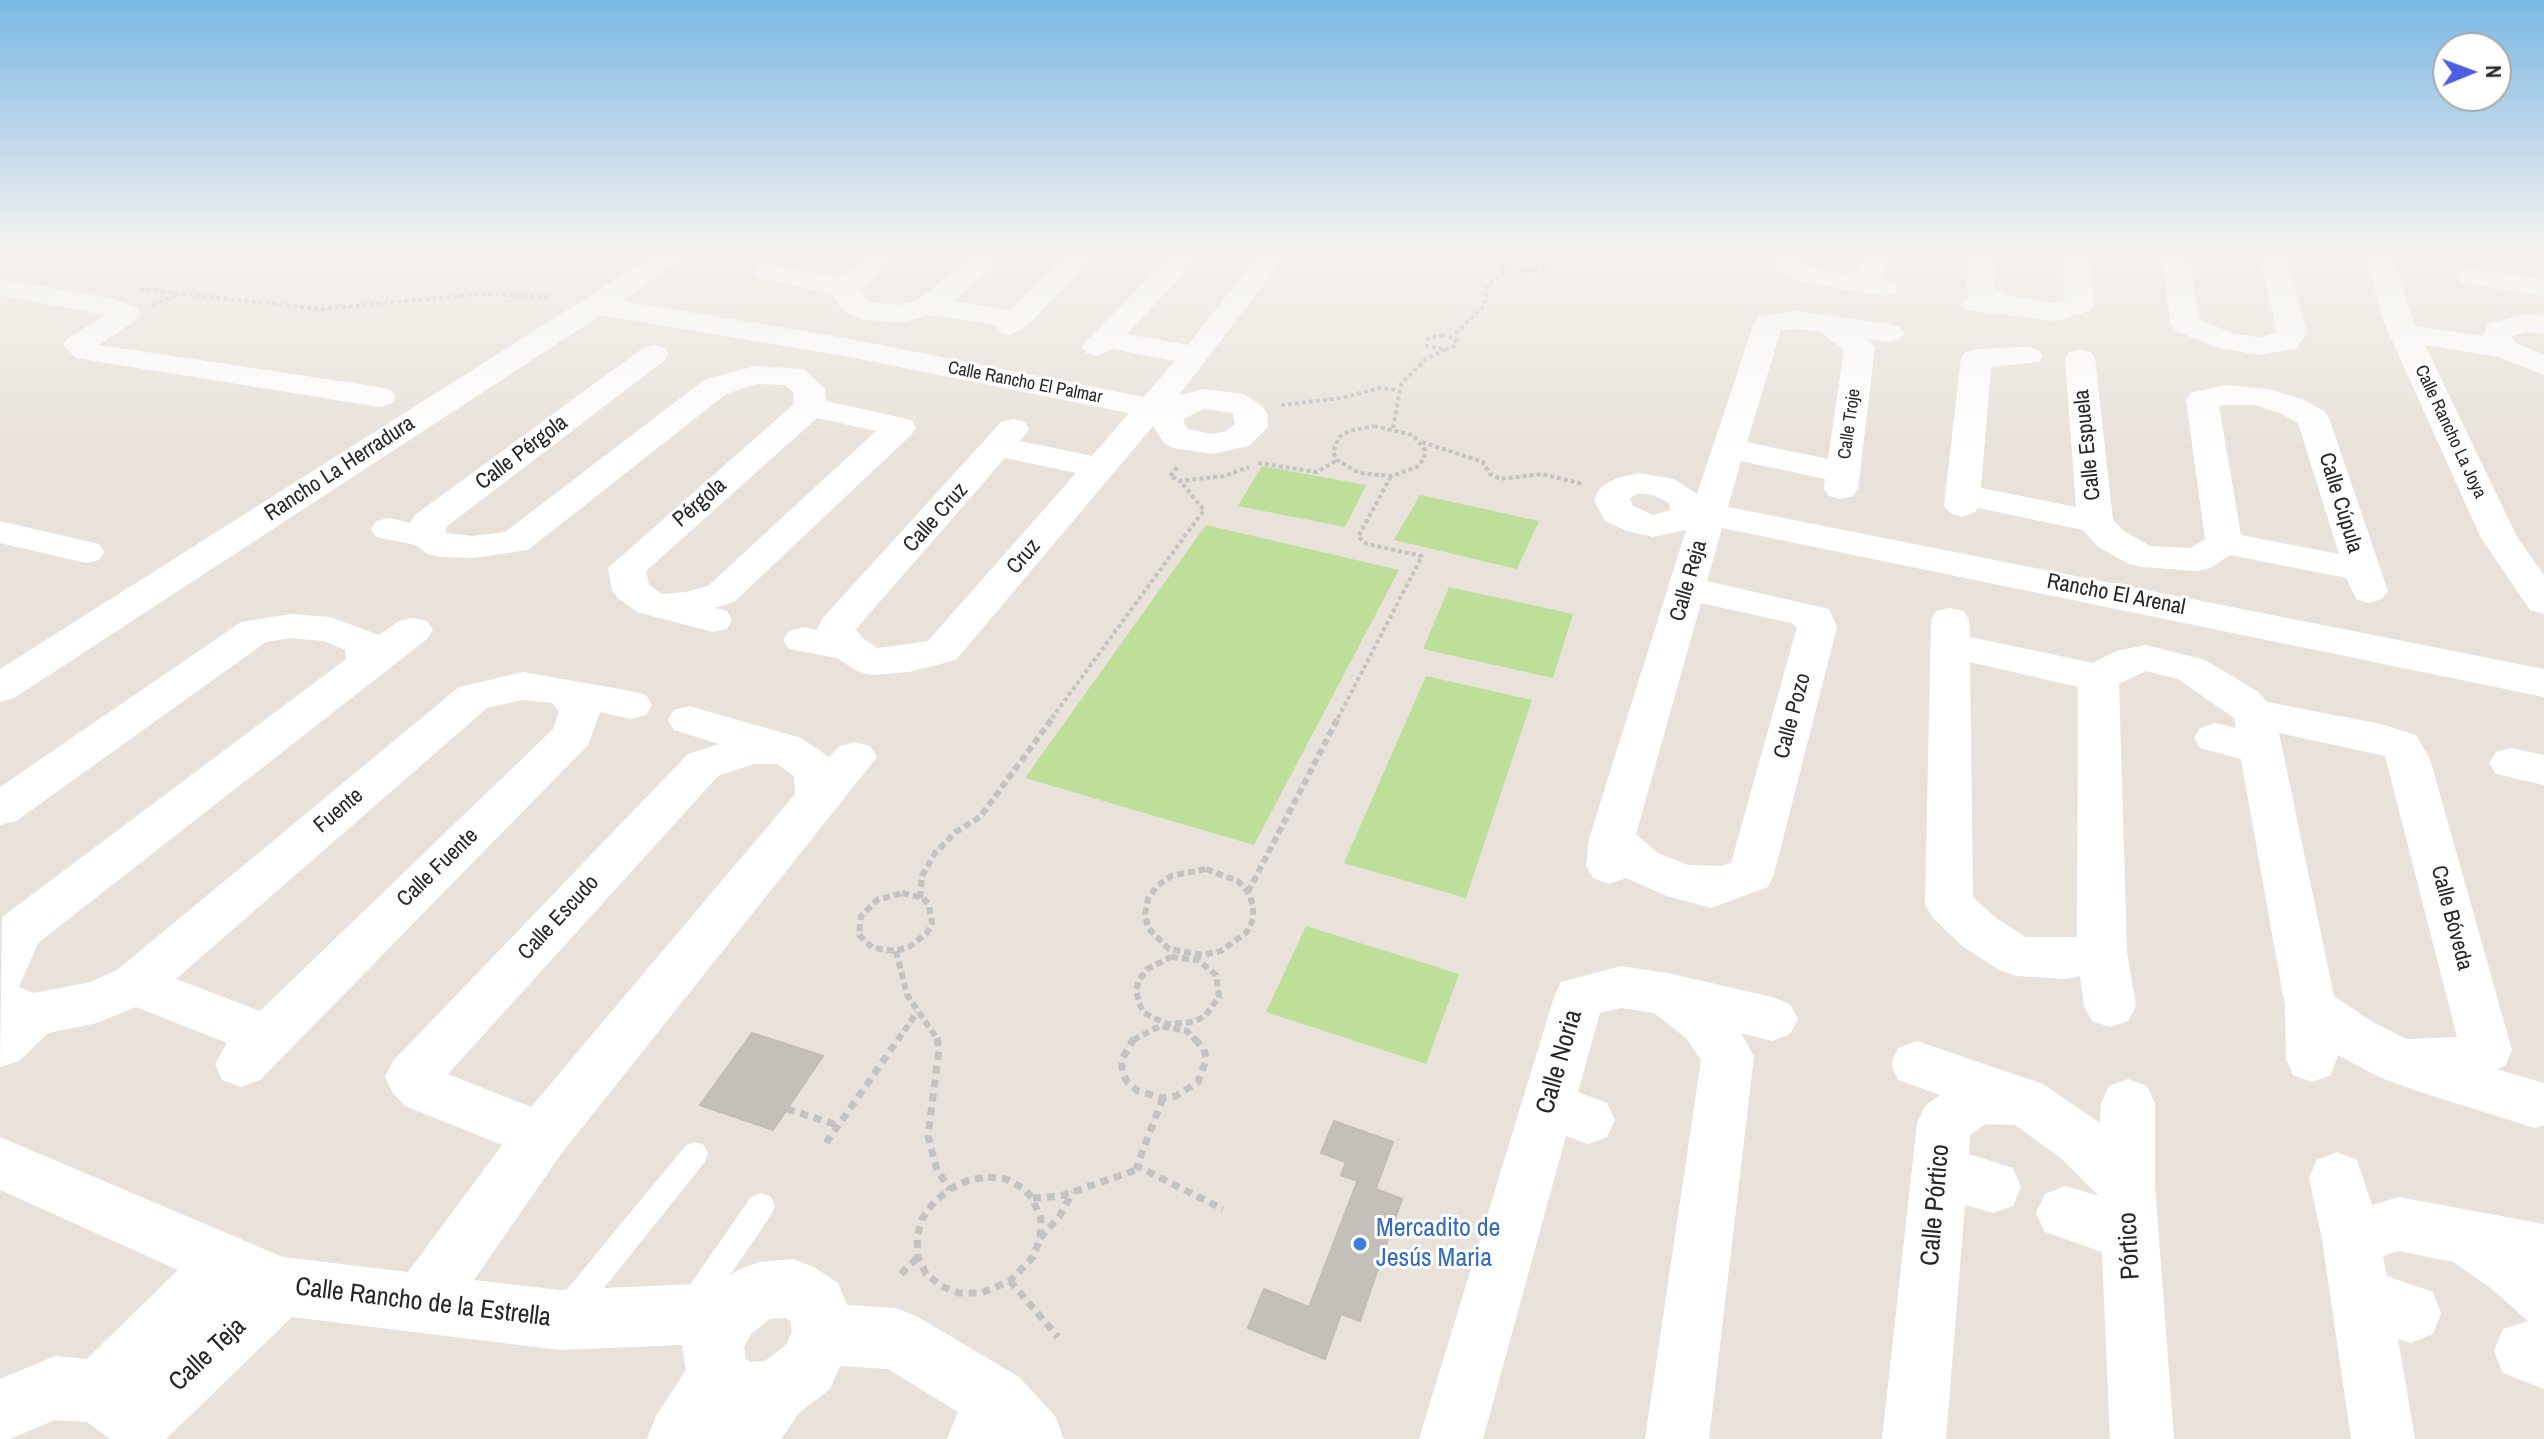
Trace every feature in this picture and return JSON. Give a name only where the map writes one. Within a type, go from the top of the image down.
[{"type":"street","points":[[110,317],[78,345],[87,352],[380,397]]},
{"type":"street","name":"Rancho La Herradura","points":[[0,688],[576,317]]},
{"type":"street","name":"Calle Rancho El Palmar","points":[[667,317],[833,345],[1162,410]]},
{"type":"street","points":[[651,604],[687,604],[721,594],[900,427],[796,385],[833,345],[852,317]]},
{"type":"street","points":[[999,317],[1014,323],[1020,317]]},
{"type":"street","points":[[1129,317],[1101,343],[1196,356]]},
{"type":"street","name":"Cruz","points":[[942,651],[1101,468],[1162,410],[1221,317]]},
{"type":"street","points":[[2189,317],[2191,324],[2212,337],[2244,345],[2273,346],[2286,342],[2292,333],[2280,325],[2279,317]]},
{"type":"street","name":"Calle Rancho La Joya","points":[[2398,317],[2525,552],[2544,602]]},
{"type":"street","name":"Calle Reja","points":[[1684,883],[1610,852],[1688,589],[1698,512],[1769,347],[1796,320],[1828,324]]},
{"type":"street","points":[[1828,324],[1889,333]]},
{"type":"street","name":"Calle Troje","points":[[1728,448],[1842,480],[1842,374],[1860,347],[1828,324]]},
{"type":"street","points":[[2501,341],[2498,330],[2536,324]]},
{"type":"street","points":[[2401,326],[2501,341],[2544,366]]},
{"type":"street","points":[[1946,342],[2028,356]]},
{"type":"street","points":[[2028,356],[1976,358],[1985,378],[1963,500],[2103,504]]},
{"type":"street","name":"Calle Espuela","points":[[2028,356],[2076,380],[2111,539],[2161,557]]},
{"type":"street","name":"Calle Pérgola","points":[[428,537],[428,523],[644,362],[715,387]]},
{"type":"street","name":"Calle Pérgola","points":[[479,578],[515,542],[715,387],[755,375],[796,385]]},
{"type":"street","name":"Pérgola","points":[[651,604],[614,580],[796,385]]},
{"type":"street","points":[[1204,399],[1219,399],[1244,406],[1251,413],[1252,427],[1237,439],[1198,444],[1176,436],[1162,410],[1204,399]]},
{"type":"street","name":"Calle Cúpula","points":[[2220,403],[2291,406],[2313,418],[2316,424],[2364,580],[2211,522],[2220,403]]},
{"type":"street","name":"Calle Cruz","points":[[859,655],[836,628],[1006,438],[1101,468]]},
{"type":"street","points":[[1620,488],[1614,493],[1613,506],[1628,519],[1640,523],[1666,525],[1698,512]]},
{"type":"street","name":"Rancho El Arenal","points":[[1698,512],[2544,683]]},
{"type":"street","points":[[2161,557],[2197,560],[2211,522]]},
{"type":"street","points":[[389,529],[428,537],[440,546],[473,547],[515,542]]},
{"type":"street","points":[[0,532],[86,552]]},
{"type":"street","points":[[2110,1006],[2102,952],[2110,704],[2130,660],[2146,658],[2144,601],[2161,557]]},
{"type":"street","points":[[2161,557],[2186,609],[2191,669]]},
{"type":"street","name":"Calle Pozo","points":[[1684,883],[1721,884],[1751,874],[1817,627],[1815,618],[1801,613],[1688,589]]},
{"type":"street","points":[[651,604],[713,620]]},
{"type":"street","points":[[264,610],[330,629],[364,643],[367,663]]},
{"type":"street","points":[[0,809],[255,631],[291,626],[330,629]]},
{"type":"street","points":[[10,1009],[10,928],[413,630]]},
{"type":"street","points":[[2102,952],[2066,959],[2017,956],[1979,932],[1949,904],[1950,631],[2110,704]]},
{"type":"street","points":[[803,640],[859,655],[909,659],[942,651]]},
{"type":"street","points":[[922,685],[942,651]]},
{"type":"street","name":"Calle Bóveda","points":[[2146,658],[2191,669],[2242,701],[2258,731],[2381,739],[2401,746],[2408,759],[2458,999],[2486,1050],[2451,1062],[2400,1062],[2353,1037],[2311,1007]]},
{"type":"street","points":[[474,697],[520,660]]},
{"type":"street","name":"Fuente","points":[[10,1009],[97,1002],[135,985],[474,697],[523,686],[631,705]]},
{"type":"street","name":"Calle Fuente","points":[[135,985],[254,1050],[573,735],[580,709],[564,691]]},
{"type":"street","points":[[689,720],[786,749],[815,769],[817,797]]},
{"type":"street","points":[[2215,738],[2258,731],[2320,960],[2311,1007],[2312,1059]]},
{"type":"street","name":"Calle Escudo","points":[[541,1136],[424,1089],[412,1077],[703,765],[752,749],[786,749]]},
{"type":"street","points":[[420,1305],[541,1136],[817,797],[855,757]]},
{"type":"street","points":[[1684,883],[1755,902]]},
{"type":"street","name":"Calle Noria","points":[[1451,1439],[1568,1113],[1579,997],[1621,987],[1668,994]]},
{"type":"street","points":[[1668,994],[1772,1019]]},
{"type":"street","points":[[1668,994],[1704,1023],[1728,1056],[1698,1157],[1677,1439]]},
{"type":"street","points":[[2400,1062],[2535,1104]]},
{"type":"street","points":[[1917,1064],[2024,1101]]},
{"type":"street","name":"Calle Pórtico","points":[[1914,1439],[1966,1179],[1944,1123],[1977,1100],[2024,1101]]},
{"type":"street","name":"Pórtico","points":[[2024,1101],[2082,1141],[2128,1210],[2142,1439]]},
{"type":"street","points":[[2065,1213],[2128,1210],[2128,1103]]},
{"type":"street","name":"Calle Rancho de la Estrella","points":[[0,1163],[254,1274],[420,1305],[560,1320],[708,1314]]},
{"type":"street","points":[[2337,1178],[2351,1239],[2386,1305],[2383,1439]]},
{"type":"street","points":[[2351,1239],[2399,1224],[2544,1252]]},
{"type":"street","points":[[2457,1235],[2513,1269],[2538,1336]]},
{"type":"street","name":"Calle Teja","points":[[0,1411],[55,1388],[126,1418],[254,1274]]},
{"type":"street","points":[[679,1439],[718,1376],[708,1314],[759,1291],[793,1288],[817,1304],[823,1334],[808,1367],[760,1415],[742,1395],[718,1376]]},
{"type":"street","points":[[823,1334],[896,1339],[1003,1426]]},
{"type":"lane","points":[[560,1320],[695,1154]]},
{"type":"lane","points":[[708,1314],[761,1206]]},
{"type":"path","points":[[1429,358],[1428,338],[1457,332],[1475,317]]},
{"type":"path","points":[[1393,428],[1398,390],[1408,375],[1429,358],[1454,348],[1457,332]]},
{"type":"path","points":[[1444,335],[1457,341]]},
{"type":"path","points":[[1427,346],[1445,350]]},
{"type":"path","points":[[1244,406],[1341,398],[1380,388],[1398,390]]},
{"type":"path","points":[[1374,426],[1393,428],[1413,435],[1421,442],[1425,450],[1424,459],[1417,467],[1391,476],[1359,473],[1337,460],[1333,452],[1334,444],[1349,431],[1374,426]]},
{"type":"path","points":[[1421,442],[1483,462],[1490,474],[1500,479],[1542,474],[1620,488]]},
{"type":"path","points":[[1260,462],[1317,472],[1337,460]]},
{"type":"path","points":[[1248,892],[1422,556],[1367,544],[1358,537],[1391,476]]},
{"type":"path","points":[[920,898],[922,876],[935,853],[956,832],[980,817],[1204,510],[1180,481]]},
{"type":"path","points":[[1185,955],[1158,962],[1147,969],[1136,990],[1144,1013],[1155,1020],[1173,1026],[1187,1031],[1197,1039],[1206,1060],[1198,1082],[1176,1096],[1163,1098],[1138,1091],[1128,1083],[1122,1072],[1122,1059],[1135,1037],[1146,1030],[1173,1026],[1193,1022],[1205,1016],[1219,997],[1216,975],[1198,960],[1185,955],[1169,949],[1148,928],[1145,914],[1148,899],[1157,886],[1171,876],[1206,869],[1230,877],[1248,892],[1253,905],[1253,919],[1247,932],[1236,943],[1212,953],[1185,955]]},
{"type":"path","points":[[902,893],[920,898],[929,905],[932,923],[919,941],[896,951],[884,951],[864,943],[859,935],[861,916],[867,907],[888,895],[902,893]]},
{"type":"path","points":[[896,951],[902,982],[917,1012],[937,1035],[939,1049],[928,1136],[937,1170],[950,1189]]},
{"type":"path","points":[[826,1143],[917,1012]]},
{"type":"path","points":[[1139,1169],[1137,1166],[1163,1098]]},
{"type":"path","points":[[787,1109],[840,1126]]},
{"type":"path","points":[[1032,1198],[1061,1196],[1139,1169],[1223,1209]]},
{"type":"path","points":[[988,1177],[1006,1179],[1023,1188],[1032,1198],[1041,1219],[1040,1238],[1033,1257],[1020,1274],[981,1293],[959,1293],[926,1274],[918,1257],[917,1238],[922,1219],[934,1202],[950,1189],[969,1180],[988,1177]]},
{"type":"path","points":[[1040,1238],[1059,1217],[1074,1191]]},
{"type":"path","points":[[901,1274],[918,1257]]},
{"type":"path","points":[[1010,1281],[1058,1337]]},
{"type":"green space","points":[[1262,466],[1366,485],[1345,527],[1238,506]]},
{"type":"green space","points":[[1420,495],[1539,521],[1517,569],[1394,540]]},
{"type":"green space","points":[[1206,525],[1399,570],[1254,845],[1025,778]]},
{"type":"green space","points":[[1449,587],[1573,614],[1553,678],[1423,649]]},
{"type":"green space","points":[[1426,676],[1532,700],[1466,898],[1344,863]]},
{"type":"green space","points":[[1306,926],[1459,974],[1426,1064],[1266,1012]]},
{"type":"building","points":[[752,1033],[823,1056],[773,1130],[700,1105]]},
{"type":"building","points":[[1334,1121],[1393,1142],[1376,1188],[1341,1175],[1346,1162],[1321,1153]]},
{"type":"building","name":"Mercadito de Jesús Maria","points":[[1357,1182],[1402,1199],[1360,1321],[1341,1314],[1325,1359],[1248,1328],[1264,1289],[1309,1307]]},
{"type":"place","name":"Mercadito de Jesús Maria","points":[[1360,1244]]}]
